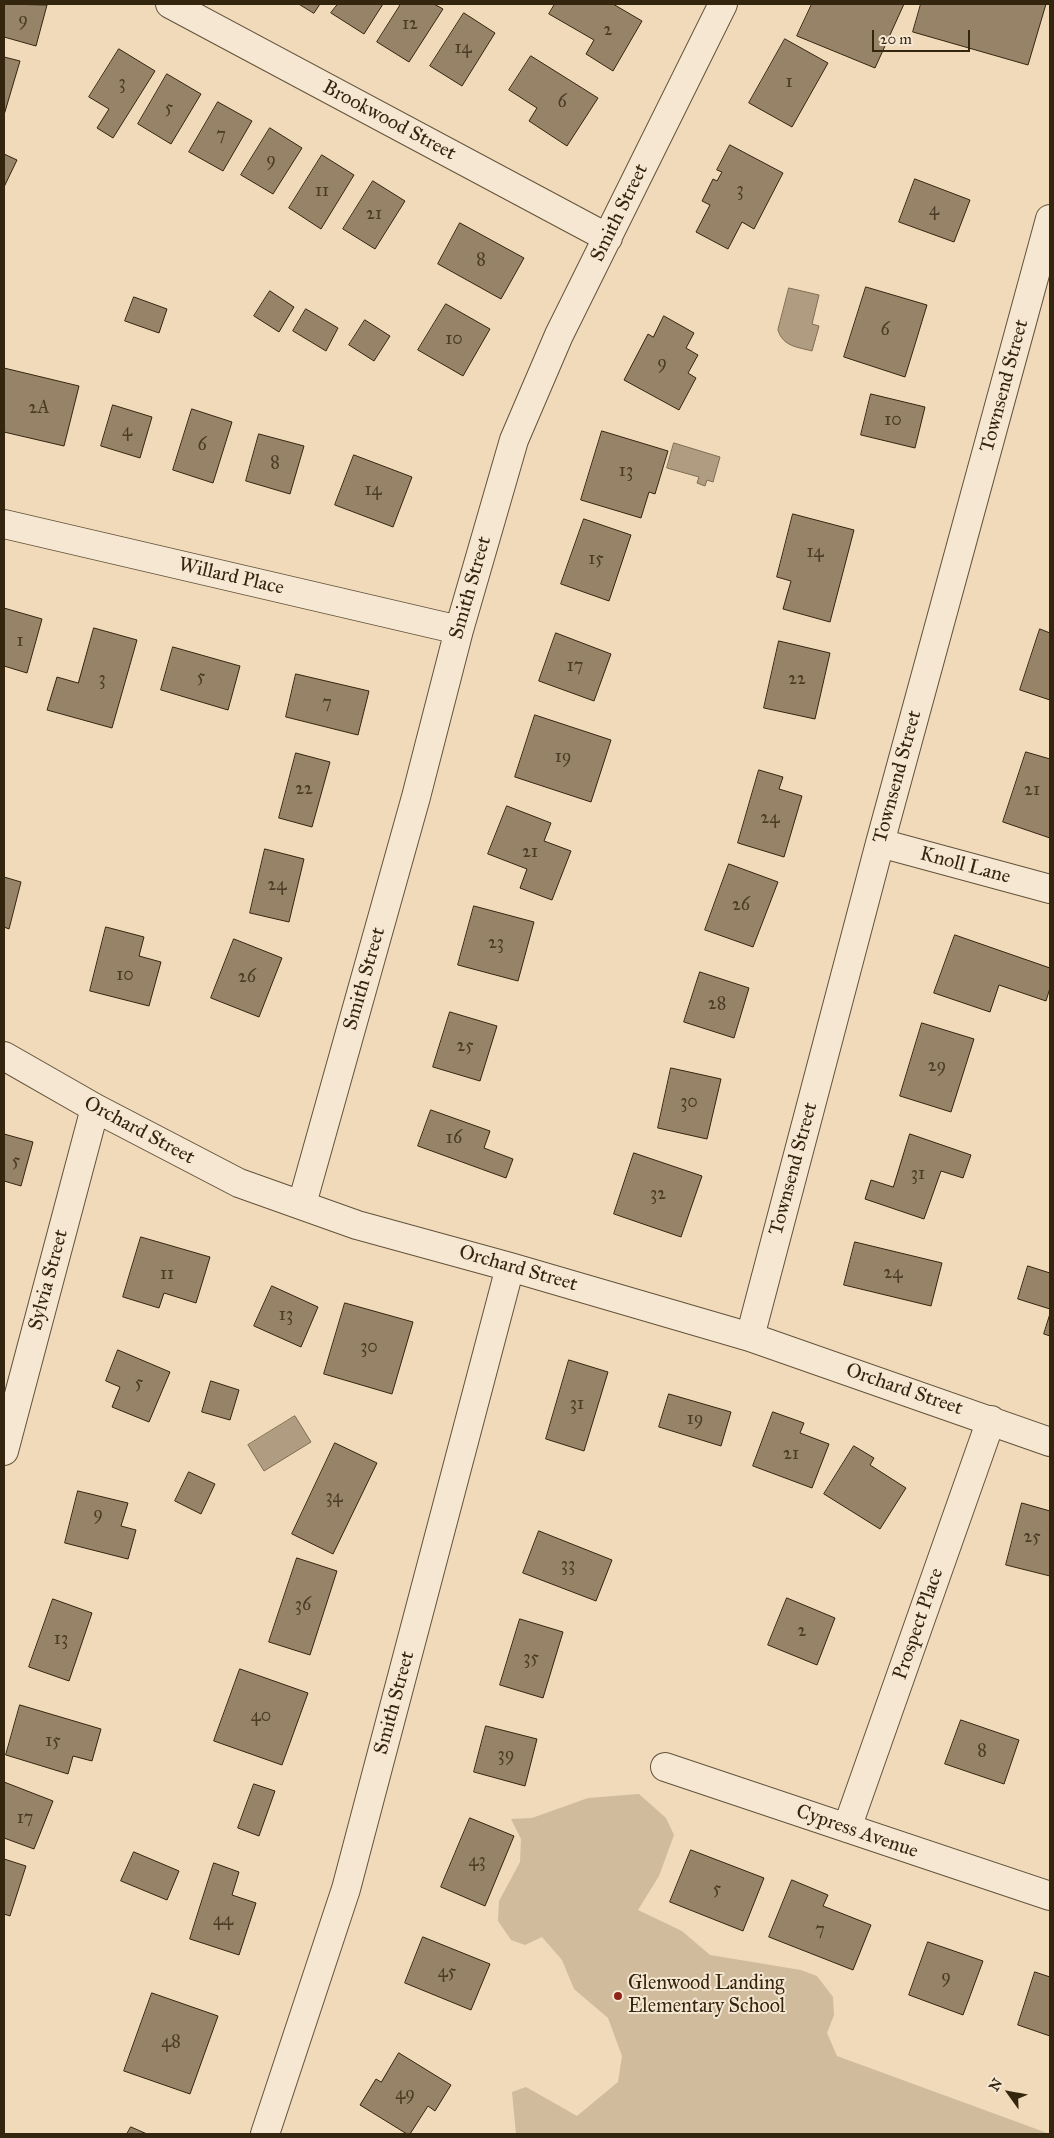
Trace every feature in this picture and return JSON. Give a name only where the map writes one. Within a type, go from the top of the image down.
[{"type":"street","name":"Brookwood Street","points":[[170,4],[608,238]]},
{"type":"street","name":"Smith Street","points":[[302,1204],[416,798],[459,630],[514,440],[559,335],[723,4]]},
{"type":"street","name":"Townsend Street","points":[[750,1337],[880,843],[1050,219]]},
{"type":"street","name":"Willard Place","points":[[4,524],[459,630]]},
{"type":"street","name":"Knoll Lane","points":[[880,843],[1050,889]]},
{"type":"street","name":"Orchard Street","points":[[4,1056],[95,1108],[239,1184],[357,1224],[750,1337],[1050,1442]]},
{"type":"street","name":"Sylvia Street","points":[[4,1451],[95,1108]]},
{"type":"street","name":"Smith Street","points":[[265,2134],[346,1889],[510,1267]]},
{"type":"street","name":"Prospect Place","points":[[847,1828],[991,1420]]},
{"type":"street","name":"Cypress Avenue","points":[[664,1767],[1050,1896]]},
{"type":"shaded area","points":[[789,288],[819,295],[812,324],[819,326],[812,351],[787,343],[780,336],[778,330]]},
{"type":"shaded area","points":[[674,443],[720,457],[713,482],[707,480],[705,486],[697,483],[699,477],[667,468]]},
{"type":"shaded area","points":[[295,1416],[311,1442],[264,1471],[248,1445]]},
{"type":"shaded area","points":[[639,1794],[666,1818],[674,1835],[659,1876],[638,1910],[682,1931],[710,1955],[801,1970],[817,1976],[833,1997],[834,2015],[827,2033],[837,2056],[1050,2134],[516,2134],[512,2092],[526,2087],[577,2116],[618,2082],[622,2056],[608,2018],[574,1989],[562,1960],[542,1937],[525,1945],[511,1940],[498,1921],[499,1901],[520,1862],[521,1839],[511,1819],[532,1818],[588,1798]]},
{"type":"building","points":[[4,4],[47,5],[36,46],[4,37]]},
{"type":"building","points":[[299,4],[320,4],[314,13]]},
{"type":"building","points":[[338,4],[383,4],[364,34],[331,13]]},
{"type":"building","points":[[401,4],[434,4],[443,9],[409,62],[377,42]]},
{"type":"building","points":[[555,4],[613,4],[642,21],[613,71],[586,54],[594,40],[549,14]]},
{"type":"building","points":[[812,4],[904,4],[875,68],[797,36]]},
{"type":"building","points":[[921,4],[1046,4],[1028,65],[913,32]]},
{"type":"building","points":[[464,13],[495,33],[462,86],[430,66]]},
{"type":"building","points":[[785,39],[828,63],[792,127],[749,103]]},
{"type":"building","points":[[119,49],[155,71],[113,138],[97,128],[109,109],[89,97]]},
{"type":"building","points":[[531,56],[598,98],[567,146],[529,121],[537,108],[509,90]]},
{"type":"building","points":[[4,57],[20,61],[4,115]]},
{"type":"building","points":[[167,74],[201,94],[171,144],[138,124]]},
{"type":"building","points":[[218,102],[252,121],[223,171],[189,152]]},
{"type":"building","points":[[270,128],[302,148],[273,194],[241,175]]},
{"type":"building","points":[[730,145],[783,173],[754,229],[742,222],[728,249],[696,232],[710,205],[702,201],[713,179],[717,181],[722,172],[717,170]]},
{"type":"building","points":[[4,154],[17,160],[4,187]]},
{"type":"building","points":[[322,155],[354,175],[321,229],[289,208]]},
{"type":"building","points":[[915,179],[970,200],[954,242],[899,222]]},
{"type":"building","points":[[373,181],[405,201],[375,249],[343,229]]},
{"type":"building","points":[[460,223],[524,258],[501,299],[438,264]]},
{"type":"building","points":[[866,287],[927,305],[905,377],[844,357]]},
{"type":"building","points":[[270,291],[294,307],[279,332],[254,316]]},
{"type":"building","points":[[134,297],[167,309],[159,333],[125,321]]},
{"type":"building","points":[[446,304],[490,329],[463,376],[418,350]]},
{"type":"building","points":[[306,309],[338,328],[326,351],[293,331]]},
{"type":"building","points":[[664,316],[694,333],[686,348],[698,355],[688,373],[696,378],[679,410],[624,380],[648,334],[653,337]]},
{"type":"building","points":[[365,320],[390,336],[374,361],[349,345]]},
{"type":"building","points":[[4,368],[79,386],[64,446],[4,432]]},
{"type":"building","points":[[871,394],[925,407],[915,448],[861,435]]},
{"type":"building","points":[[113,405],[152,417],[140,458],[101,446]]},
{"type":"building","points":[[192,409],[232,422],[213,483],[173,470]]},
{"type":"building","points":[[602,431],[668,451],[655,494],[649,492],[641,518],[581,500]]},
{"type":"building","points":[[259,434],[304,446],[290,494],[246,481]]},
{"type":"building","points":[[354,455],[412,477],[393,527],[335,505]]},
{"type":"building","points":[[793,514],[854,530],[830,622],[783,609],[791,581],[777,577]]},
{"type":"building","points":[[584,519],[631,535],[609,601],[561,584]]},
{"type":"building","points":[[4,608],[42,619],[27,673],[4,666]]},
{"type":"building","points":[[94,628],[137,640],[112,728],[47,710],[57,677],[78,683]]},
{"type":"building","points":[[1040,629],[1050,633],[1050,700],[1020,690]]},
{"type":"building","points":[[556,633],[611,654],[594,701],[539,681]]},
{"type":"building","points":[[779,641],[830,653],[815,719],[764,708]]},
{"type":"building","points":[[173,647],[240,666],[228,710],[161,690]]},
{"type":"building","points":[[296,674],[369,691],[358,735],[286,717]]},
{"type":"building","points":[[535,715],[611,740],[591,802],[515,777]]},
{"type":"building","points":[[1026,752],[1050,759],[1050,838],[1003,822]]},
{"type":"building","points":[[296,753],[330,762],[312,827],[279,818]]},
{"type":"building","points":[[759,770],[783,777],[779,789],[802,796],[784,857],[738,843]]},
{"type":"building","points":[[507,806],[551,823],[544,841],[571,851],[552,900],[520,888],[527,869],[488,854]]},
{"type":"building","points":[[265,849],[304,859],[289,922],[250,913]]},
{"type":"building","points":[[729,864],[778,882],[753,947],[705,930]]},
{"type":"building","points":[[4,877],[21,882],[9,929],[4,927]]},
{"type":"building","points":[[474,906],[534,922],[518,981],[458,965]]},
{"type":"building","points":[[106,927],[144,937],[139,956],[161,962],[149,1006],[90,991]]},
{"type":"building","points":[[955,935],[1050,968],[1050,988],[1046,1001],[999,985],[990,1012],[934,993]]},
{"type":"building","points":[[234,939],[282,958],[259,1017],[211,998]]},
{"type":"building","points":[[700,972],[749,988],[734,1038],[684,1022]]},
{"type":"building","points":[[450,1012],[497,1026],[480,1081],[433,1067]]},
{"type":"building","points":[[922,1023],[974,1039],[951,1112],[900,1096]]},
{"type":"building","points":[[671,1068],[721,1079],[707,1139],[658,1128]]},
{"type":"building","points":[[431,1110],[490,1131],[484,1148],[513,1159],[506,1178],[418,1146]]},
{"type":"building","points":[[4,1134],[33,1142],[21,1186],[4,1181]]},
{"type":"building","points":[[910,1134],[971,1155],[963,1178],[941,1171],[924,1219],[865,1199],[871,1180],[893,1187]]},
{"type":"building","points":[[634,1153],[702,1176],[681,1237],[614,1214]]},
{"type":"building","points":[[141,1237],[210,1257],[196,1303],[164,1293],[159,1308],[123,1297]]},
{"type":"building","points":[[855,1242],[942,1263],[931,1306],[844,1285]]},
{"type":"building","points":[[1028,1266],[1050,1273],[1050,1309],[1018,1299]]},
{"type":"building","points":[[272,1286],[318,1307],[301,1347],[254,1326]]},
{"type":"building","points":[[345,1303],[413,1322],[392,1394],[324,1374]]},
{"type":"building","points":[[1050,1314],[1050,1336],[1044,1334]]},
{"type":"building","points":[[118,1350],[170,1372],[149,1422],[112,1407],[120,1387],[106,1381]]},
{"type":"building","points":[[569,1360],[608,1372],[584,1451],[546,1439]]},
{"type":"building","points":[[211,1381],[239,1390],[230,1420],[202,1412]]},
{"type":"building","points":[[669,1394],[731,1412],[721,1446],[659,1427]]},
{"type":"building","points":[[773,1412],[804,1423],[800,1433],[829,1444],[812,1488],[753,1466]]},
{"type":"building","points":[[335,1443],[377,1463],[333,1554],[292,1534]]},
{"type":"building","points":[[854,1446],[874,1458],[870,1465],[906,1488],[880,1529],[824,1494]]},
{"type":"building","points":[[189,1472],[215,1484],[201,1514],[175,1501]]},
{"type":"building","points":[[78,1491],[128,1503],[121,1526],[136,1530],[128,1559],[65,1543]]},
{"type":"building","points":[[1022,1503],[1050,1511],[1050,1576],[1006,1565]]},
{"type":"building","points":[[539,1531],[612,1560],[596,1601],[523,1573]]},
{"type":"building","points":[[297,1558],[337,1571],[310,1655],[269,1642]]},
{"type":"building","points":[[787,1598],[835,1618],[817,1665],[768,1645]]},
{"type":"building","points":[[53,1599],[92,1613],[69,1681],[29,1667]]},
{"type":"building","points":[[520,1619],[563,1632],[543,1698],[500,1685]]},
{"type":"building","points":[[240,1669],[308,1693],[282,1765],[214,1741]]},
{"type":"building","points":[[20,1705],[101,1729],[92,1761],[73,1756],[68,1774],[6,1755]]},
{"type":"building","points":[[961,1720],[1019,1740],[1004,1784],[945,1764]]},
{"type":"building","points":[[486,1726],[537,1739],[525,1786],[474,1772]]},
{"type":"building","points":[[4,1782],[53,1801],[34,1849],[4,1838]]},
{"type":"building","points":[[254,1784],[275,1791],[259,1836],[238,1828]]},
{"type":"building","points":[[470,1818],[514,1836],[485,1906],[441,1887]]},
{"type":"building","points":[[691,1850],[764,1878],[743,1931],[670,1902]]},
{"type":"building","points":[[134,1852],[179,1871],[167,1900],[121,1881]]},
{"type":"building","points":[[4,1859],[26,1866],[10,1916],[4,1914]]},
{"type":"building","points":[[214,1863],[239,1872],[232,1895],[256,1903],[239,1955],[190,1939]]},
{"type":"building","points":[[792,1880],[828,1895],[823,1906],[871,1925],[853,1970],[769,1937]]},
{"type":"building","points":[[423,1937],[490,1964],[471,2010],[405,1983]]},
{"type":"building","points":[[928,1942],[983,1961],[963,2015],[909,1995]]},
{"type":"building","points":[[1035,1972],[1050,1977],[1050,2036],[1018,2025]]},
{"type":"building","points":[[152,1993],[218,2016],[190,2094],[124,2071]]},
{"type":"building","points":[[399,2053],[451,2085],[435,2111],[428,2106],[410,2134],[407,2134],[360,2105],[376,2079],[381,2082]]},
{"type":"building","points":[[131,2127],[147,2134],[127,2134]]},
{"type":"place","name":"Glenwood Landing Elementary School","points":[[618,1996]]}]
